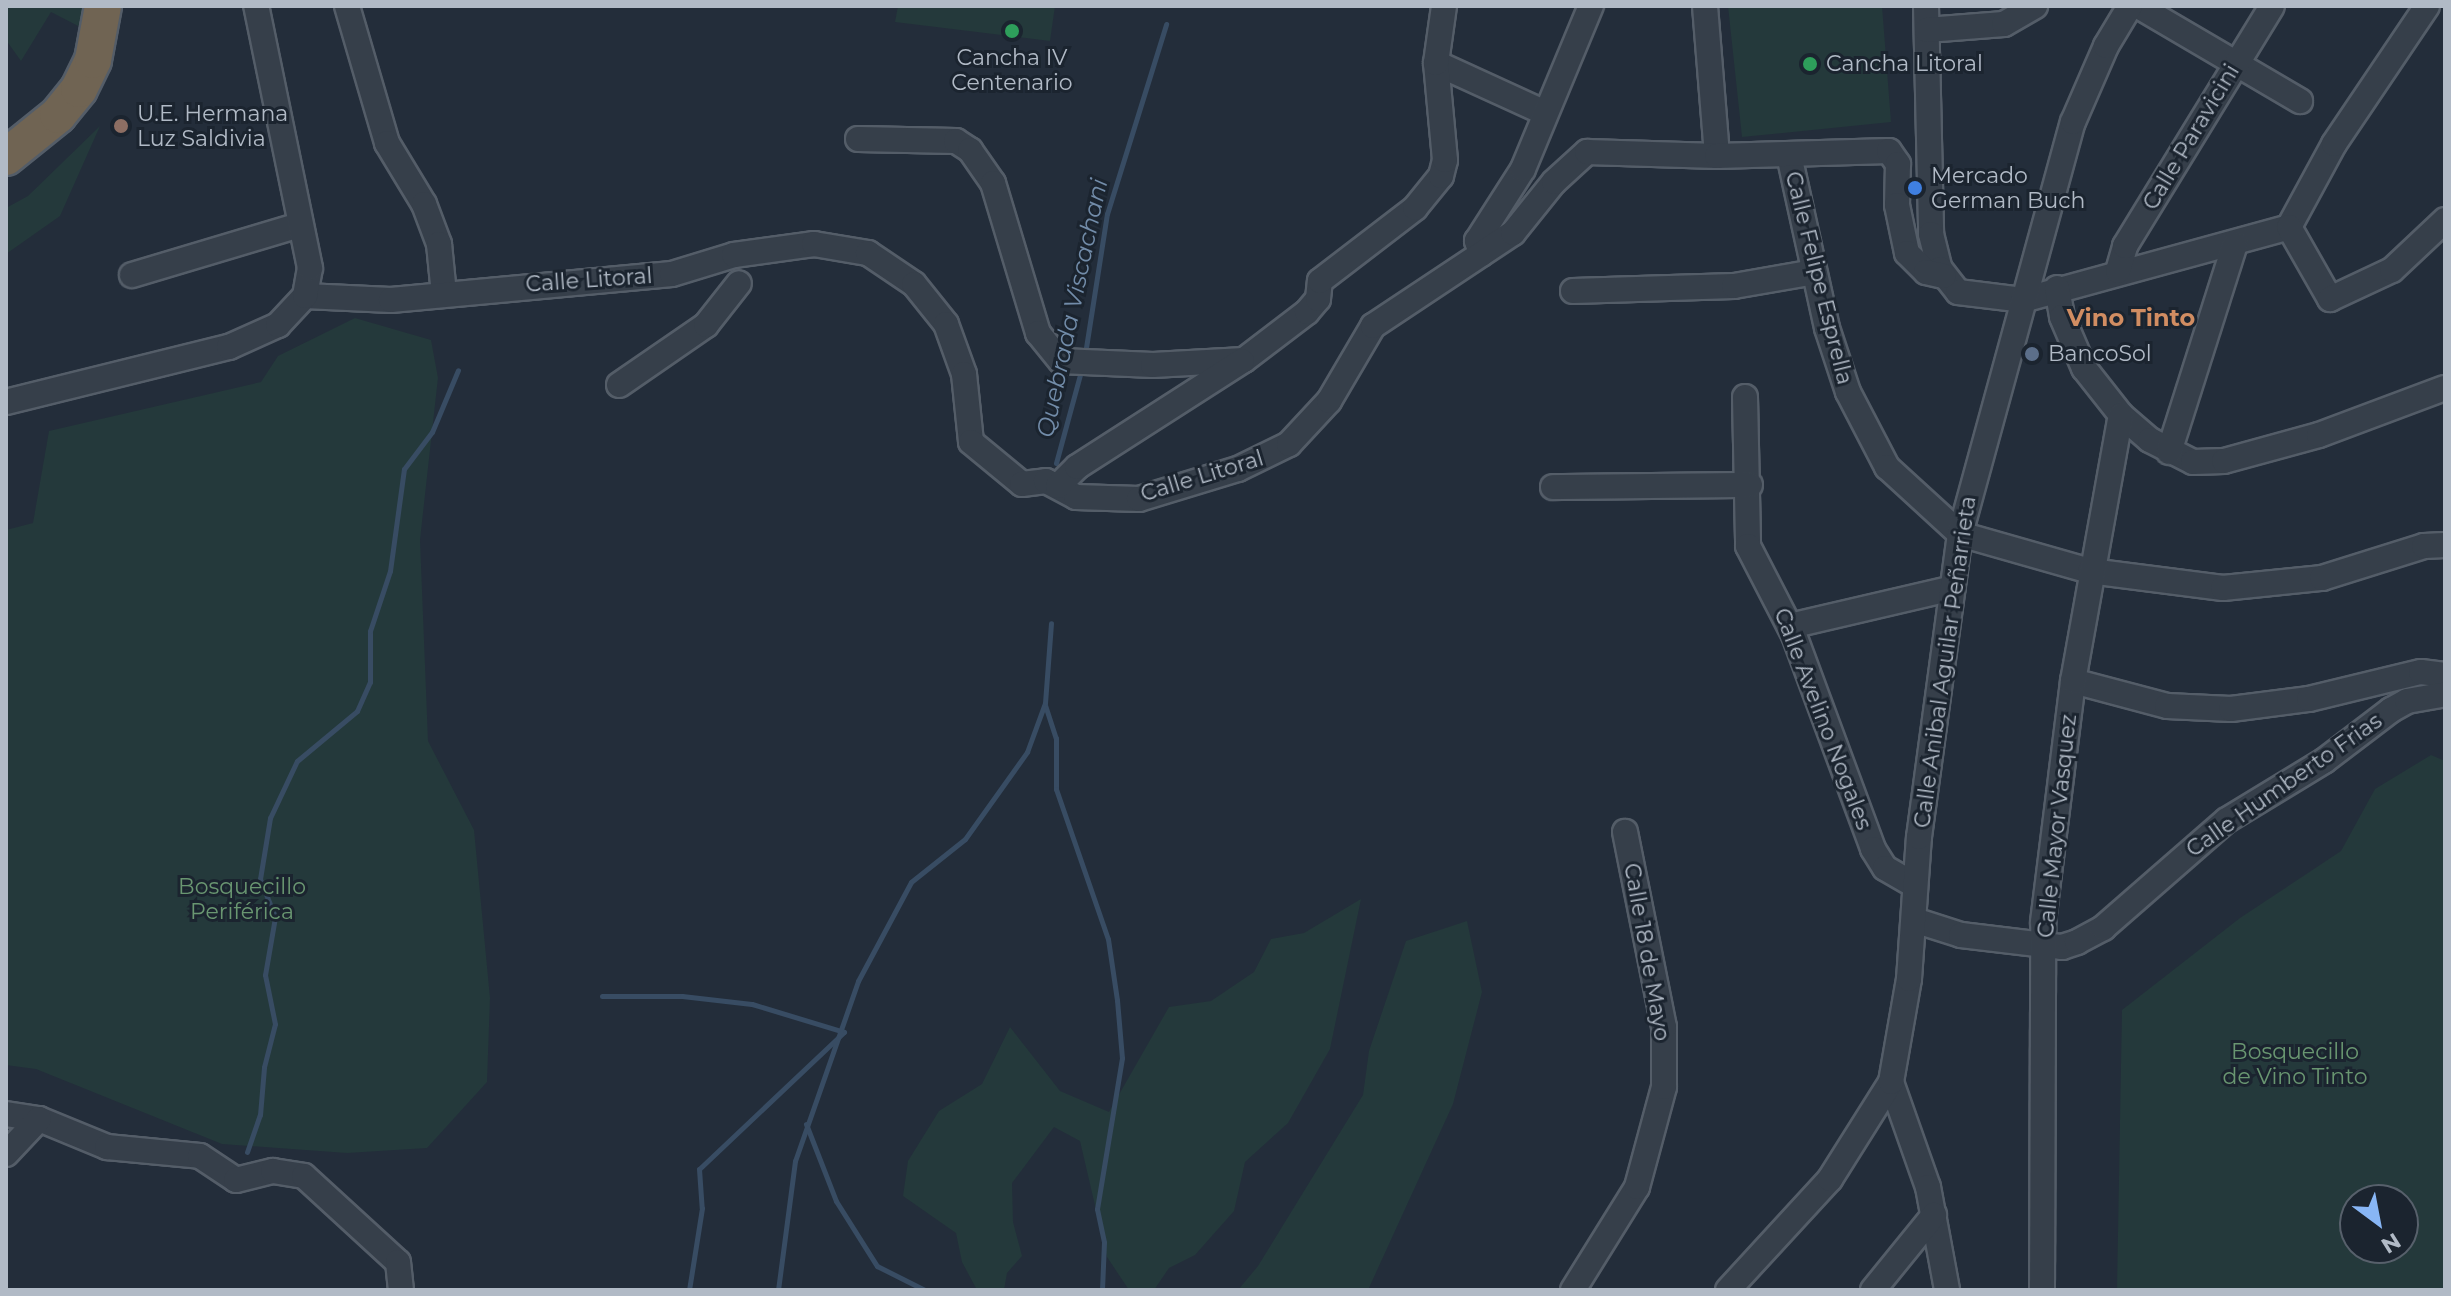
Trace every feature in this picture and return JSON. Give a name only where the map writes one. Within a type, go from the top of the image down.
[{"type":"highway","points":[[6,157],[58,115],[79,89],[93,60],[103,6]]},
{"type":"street","points":[[6,402],[229,347],[278,325],[305,296],[310,268],[256,6]]},
{"type":"street","points":[[347,6],[387,143],[424,204],[439,244],[444,294]]},
{"type":"street","points":[[1058,486],[1077,467],[1244,360],[1307,312],[1318,299],[1320,281],[1415,208],[1441,176],[1445,160],[1436,63],[1444,6]]},
{"type":"street","points":[[1481,254],[1477,241],[1523,169],[1591,6]]},
{"type":"street","points":[[1705,6],[1717,156]]},
{"type":"street","points":[[2035,6],[2004,24],[1926,18],[1931,234],[1944,276],[1958,292],[1972,297],[2023,300],[2118,271],[2235,244],[2289,227],[2334,144],[2427,6]]},
{"type":"street","name":"Calle Anibal Aguilar Peñarrieta","points":[[1729,1289],[1830,1179],[1891,1082],[1914,920],[1914,885],[1960,534],[2073,122],[2106,46],[2130,6]]},
{"type":"street","points":[[2138,6],[2300,101]]},
{"type":"street","name":"Calle Paravicini","points":[[2118,271],[2125,246],[2272,6]]},
{"type":"street","points":[[1436,63],[1545,113]]},
{"type":"street","points":[[858,139],[956,141],[970,150],[985,167],[1001,203],[1007,241],[1038,333],[1061,361],[1153,365],[1244,360]]},
{"type":"street","name":"Calle Litoral","points":[[305,296],[358,300],[672,274],[734,255],[814,244],[868,253],[914,284],[946,324],[964,374],[971,442],[1022,484],[1046,481],[1076,497],[1139,499],[1267,458],[1289,444],[1320,412],[1373,326],[1513,233],[1554,182],[1587,152],[1717,156],[1889,151],[1898,164],[1897,205],[1907,253],[1926,272],[1944,276]]},
{"type":"street","name":"Calle Felipe Esprella","points":[[1789,155],[1814,272],[1848,392],[1887,467],[1960,534],[2090,571],[2223,588],[2276,586],[2322,578],[2424,546],[2445,545]]},
{"type":"street","points":[[2289,227],[2330,299],[2392,270],[2445,220]]},
{"type":"street","points":[[132,275],[300,225]]},
{"type":"street","points":[[2169,452],[2235,244]]},
{"type":"street","points":[[1573,291],[1734,286],[1814,272]]},
{"type":"street","points":[[619,385],[706,325],[739,283]]},
{"type":"street","points":[[2057,288],[2066,328],[2084,368],[2121,415],[2169,452],[2193,462],[2224,461],[2319,435],[2445,388]]},
{"type":"street","name":"Calle Avelino Nogales","points":[[1745,397],[1750,485],[1748,546],[1790,626],[1873,849],[1885,868],[1914,885]]},
{"type":"street","name":"Calle Mayor Vasquez","points":[[2042,1290],[2044,945],[2073,681],[2090,571],[2121,415]]},
{"type":"street","points":[[1553,487],[1750,485]]},
{"type":"street","points":[[1790,626],[1953,588]]},
{"type":"street","points":[[2073,681],[2167,706],[2231,709],[2309,699],[2421,672],[2445,675]]},
{"type":"street","name":"Calle Humberto Frias","points":[[1914,920],[1961,935],[2062,947],[2103,928],[2205,835],[2324,761],[2391,710],[2421,697],[2445,694]]},
{"type":"street","name":"Calle 18 de Mayo","points":[[1573,1290],[1637,1187],[1664,1087],[1664,1027],[1625,832]]},
{"type":"street","points":[[1891,1082],[1934,1215],[1947,1290]]},
{"type":"street","points":[[6,1114],[39,1119],[107,1147],[200,1156],[236,1180],[273,1171],[304,1176],[398,1262],[401,1290]]},
{"type":"street","points":[[6,1154],[39,1119]]},
{"type":"street","points":[[1873,1290],[1934,1215]]},
{"type":"green space","points":[[6,6],[86,6],[82,28],[51,12],[21,61],[6,40]]},
{"type":"green space","name":"Cancha IV Centenario","points":[[898,6],[1055,6],[1050,41],[895,22]]},
{"type":"green space","name":"Cancha Litoral","points":[[1728,6],[1882,6],[1891,122],[1742,137]]},
{"type":"green space","points":[[100,126],[60,216],[6,254],[6,208],[28,196]]},
{"type":"green space","name":"Bosquecillo Periférica","points":[[355,318],[431,340],[438,378],[420,540],[428,741],[474,830],[490,998],[487,1082],[427,1148],[347,1153],[222,1144],[36,1069],[6,1065],[6,530],[33,523],[49,431],[261,382],[278,356]]},
{"type":"green space","name":"Bosquecillo de Vino Tinto","points":[[2431,755],[2445,761],[2445,1290],[2117,1290],[2122,1010],[2240,918],[2341,851],[2375,789]]},
{"type":"green space","points":[[1361,899],[1330,1049],[1288,1123],[1245,1162],[1234,1211],[1195,1255],[1169,1268],[1154,1290],[1129,1290],[1107,1257],[1080,1141],[1054,1127],[1012,1183],[1013,1222],[1022,1256],[1007,1273],[1004,1290],[977,1290],[962,1262],[956,1233],[903,1196],[908,1161],[939,1111],[982,1084],[1010,1027],[1060,1091],[1109,1112],[1169,1007],[1211,1001],[1254,972],[1271,939],[1304,933]]},
{"type":"green space","points":[[1467,921],[1482,992],[1453,1104],[1368,1290],[1238,1290],[1258,1266],[1363,1095],[1369,1051],[1406,941]]},
{"type":"waterway","name":"Quebrada Viscachani","points":[[1085,354],[1107,214],[1166,24]]},
{"type":"waterway","name":"Quebrada Viscachani","points":[[1056,463],[1082,367]]},
{"type":"waterway","points":[[247,1152],[260,1115],[264,1067],[275,1024],[265,975],[275,917],[260,879],[270,818],[297,761],[357,711],[370,682],[370,631],[390,571],[404,469],[432,432],[458,370]]},
{"type":"waterway","name":"Quebrada Viscachani","points":[[778,1290],[795,1161],[858,981],[911,882],[965,839],[1027,752],[1045,703],[1051,623]]},
{"type":"waterway","points":[[1045,705],[1056,738],[1056,789],[1108,939],[1117,1000],[1122,1058],[1097,1209],[1104,1242],[1102,1290]]},
{"type":"waterway","points":[[602,996],[682,996],[752,1004],[844,1032],[699,1169],[702,1208],[689,1290]]},
{"type":"waterway","points":[[806,1124],[836,1201],[877,1266],[925,1290]]},
{"type":"place","name":"Cancha IV Centenario","points":[[1012,31]]},
{"type":"place","name":"Cancha Litoral","points":[[1810,64]]},
{"type":"place","name":"U.E. Hermana Luz Saldivia","points":[[121,126]]},
{"type":"place","name":"Mercado German Buch","points":[[1915,188]]},
{"type":"place","name":"BancoSol","points":[[2032,354]]},
{"type":"district","name":"Vino Tinto","points":[[2131,318]]}]
